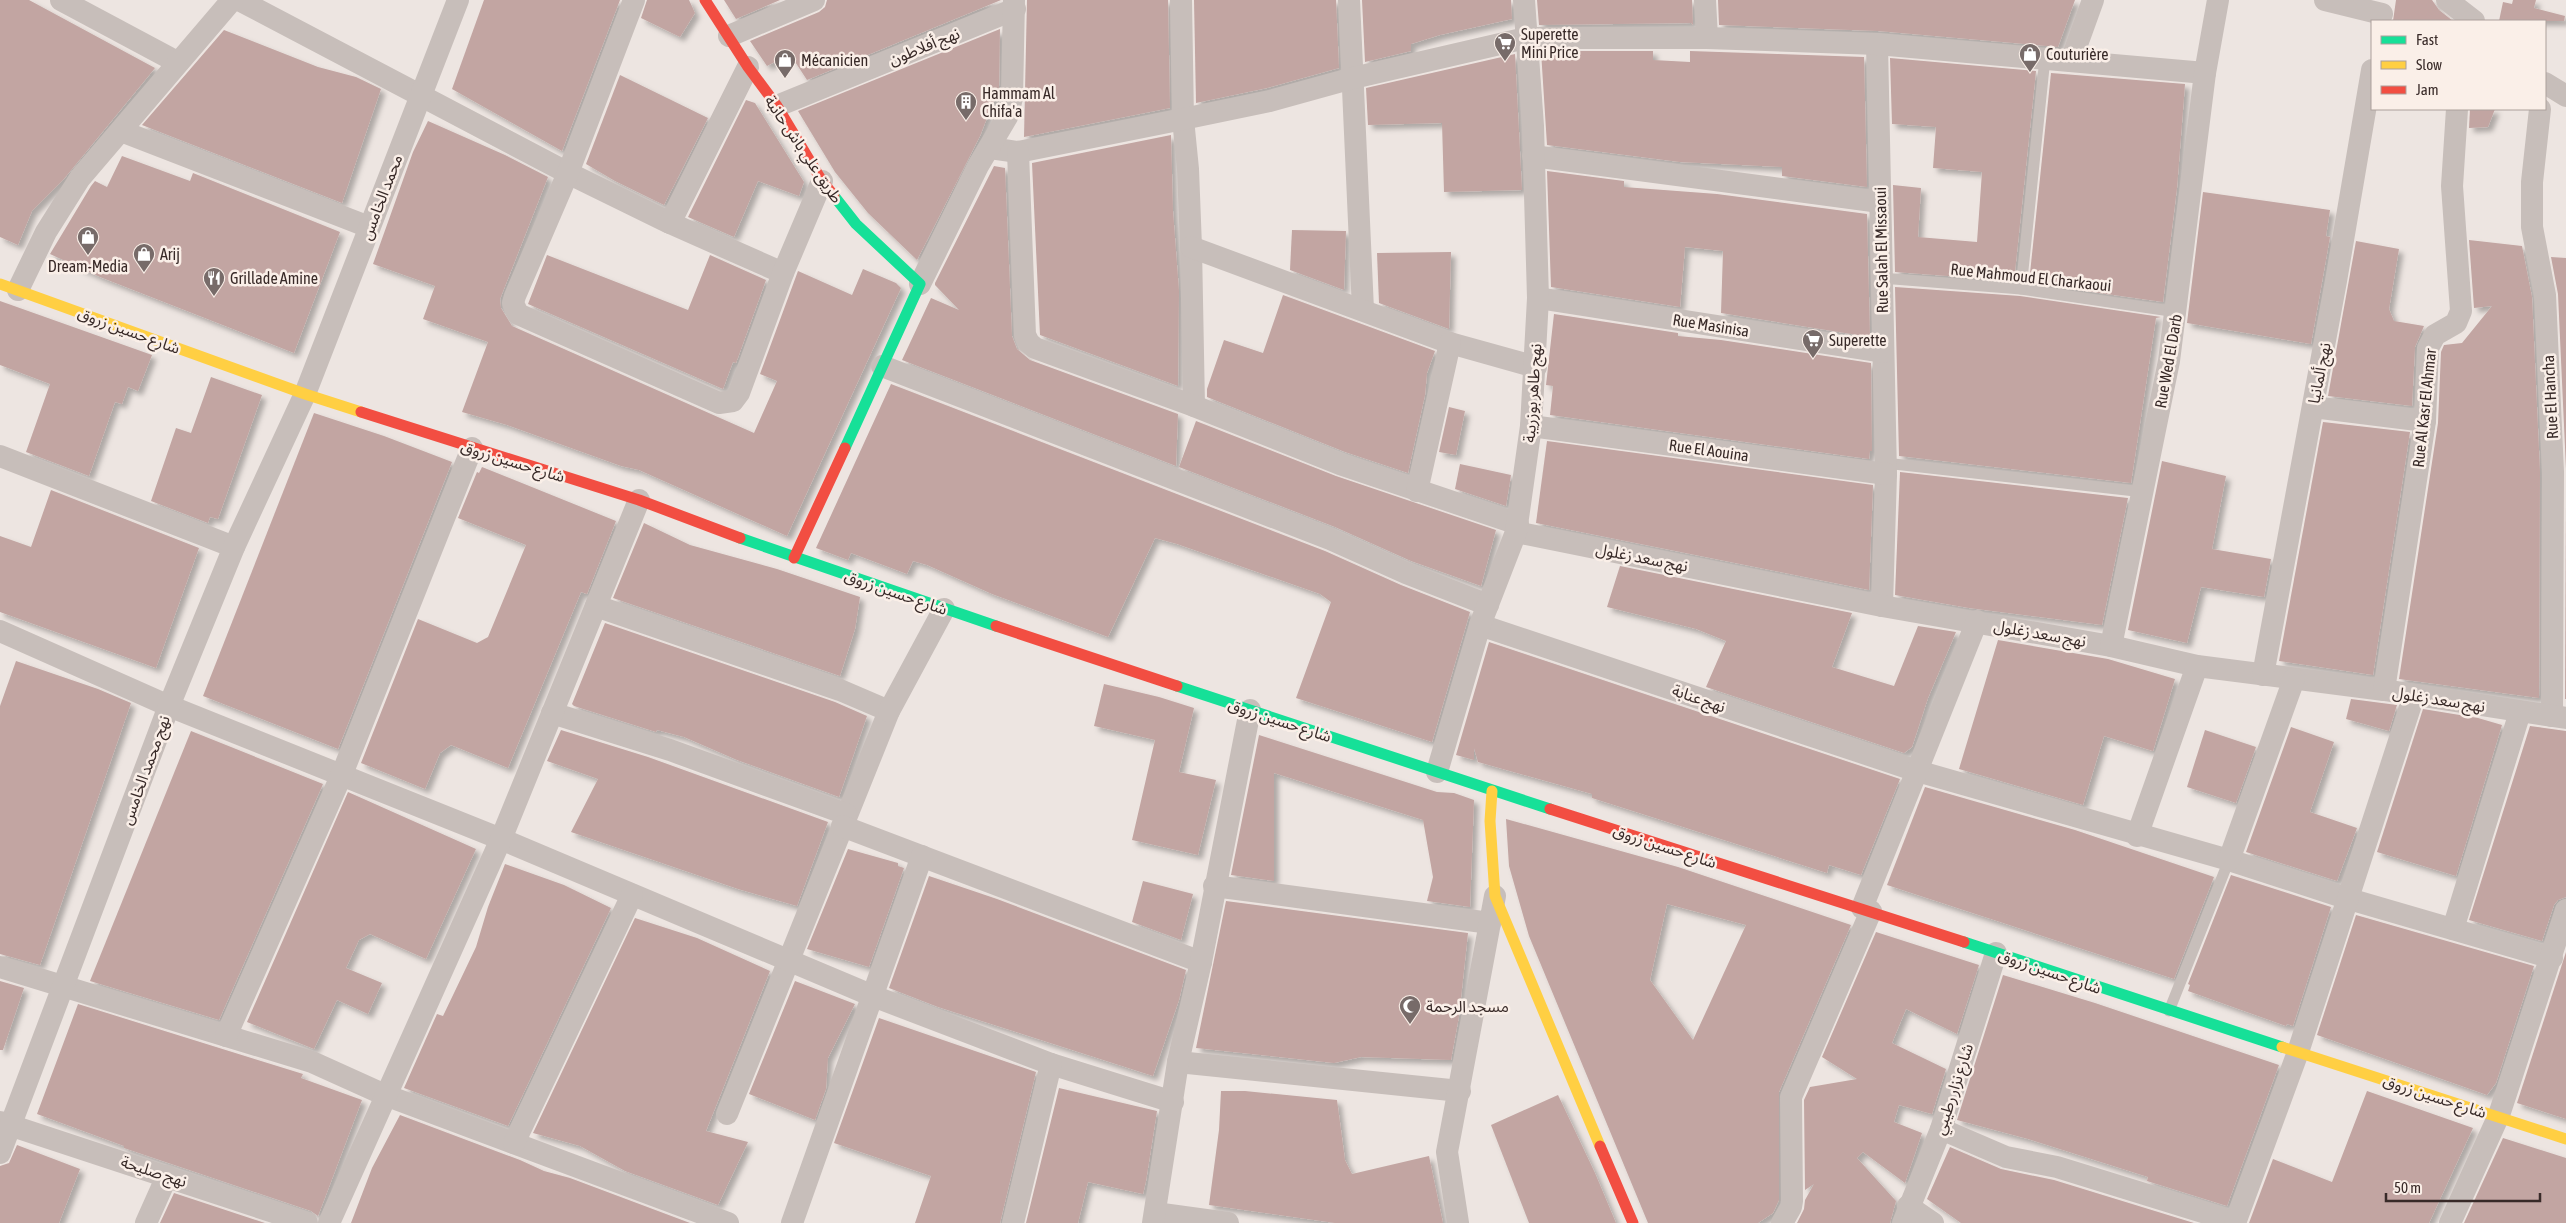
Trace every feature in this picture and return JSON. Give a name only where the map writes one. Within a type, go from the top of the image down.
[{"type":"street","points":[[61,0],[177,62]]},
{"type":"street","points":[[9,287],[80,178],[177,62],[232,0]]},
{"type":"street","points":[[239,0],[421,94],[568,173],[670,224],[783,274]]},
{"type":"street","name":"محمد الخامس","points":[[305,394],[458,0]]},
{"type":"street","points":[[634,0],[568,173],[515,296],[513,303],[518,314],[719,403],[727,404],[733,401],[739,392],[783,274],[822,181]]},
{"type":"street","name":"طريق علي باش حانبة","points":[[705,0],[748,67],[777,106],[822,181],[856,224],[920,284]]},
{"type":"street","points":[[729,36],[814,0]]},
{"type":"street","points":[[1181,0],[1183,119],[1188,169],[1191,247],[1194,406]]},
{"type":"street","points":[[1349,0],[1363,310]]},
{"type":"street","name":"نهج طاهر بوزريبة","points":[[1437,772],[1484,615],[1517,528],[1532,426],[1538,298],[1533,156],[1524,0]]},
{"type":"street","points":[[1704,0],[1707,38]]},
{"type":"street","points":[[2071,61],[2093,0]]},
{"type":"street","name":"Rue Wed El Darb","points":[[2111,646],[2144,492],[2177,312],[2205,73],[2218,0]]},
{"type":"street","points":[[2325,0],[2382,12]]},
{"type":"street","points":[[2447,0],[2471,16]]},
{"type":"street","points":[[794,558],[920,284],[978,166],[1007,117],[1012,98],[1015,5]]},
{"type":"street","name":"نهج أفلاطون","points":[[777,106],[1015,5]]},
{"type":"street","points":[[990,148],[1018,152],[1183,119],[1270,101],[1353,78],[1526,38],[1707,38],[1877,44],[2205,73]]},
{"type":"street","name":"Rue Salah El Missaoui","points":[[1877,44],[1886,468],[1882,606]]},
{"type":"street","points":[[670,224],[748,67]]},
{"type":"street","name":"نهج ألمانيا","points":[[2263,675],[2313,407],[2371,76]]},
{"type":"street","points":[[2546,84],[2566,96]]},
{"type":"street","name":"Rue Al Kasr El Ahmar","points":[[2384,690],[2425,422],[2430,342],[2435,335],[2456,323],[2461,310],[2452,186],[2457,110]]},
{"type":"street","name":"Rue El Hancha","points":[[2540,110],[2532,182],[2532,227],[2545,295],[2553,462],[2559,717]]},
{"type":"street","points":[[121,131],[369,227]]},
{"type":"street","name":"نهج سعد زغلول","points":[[1018,152],[1025,335],[1029,343],[1042,352],[1194,406],[1340,464],[1418,490],[1517,528],[1882,606],[2111,646],[2198,666],[2384,690],[2559,717]]},
{"type":"street","points":[[1533,156],[1880,202]]},
{"type":"street","points":[[1191,247],[1450,342],[1536,367]]},
{"type":"street","name":"شارع حسين زروق","points":[[9,287],[305,394],[639,500],[794,558],[944,609],[1468,781],[1492,791],[1867,910],[2169,1011],[2566,1139]]},
{"type":"street","name":"Rue Masinisa","points":[[1538,298],[1883,352]]},
{"type":"street","points":[[1418,490],[1450,342]]},
{"type":"street","name":"نهج عنابة","points":[[882,366],[1330,539],[1406,573],[1484,615],[1917,771],[2137,836],[2228,860],[2350,899],[2552,958]]},
{"type":"street","name":"نهج محمد الخامس","points":[[0,1153],[5,1123],[64,987],[169,706],[234,547],[305,394]]},
{"type":"street","points":[[2313,407],[2425,422]]},
{"type":"street","name":"Rue El Aouina","points":[[1532,426],[1886,468]]},
{"type":"street","points":[[226,1036],[342,774],[472,448]]},
{"type":"street","points":[[0,456],[234,547]]},
{"type":"street","points":[[329,1223],[501,838],[639,500]]},
{"type":"street","points":[[596,606],[848,693],[889,711]]},
{"type":"street","points":[[727,1114],[889,711],[944,609]]},
{"type":"street","points":[[1782,1223],[1791,1207],[1792,1200],[1791,1097],[1867,910],[1917,771],[1976,621]]},
{"type":"street","points":[[0,631],[169,706],[501,838],[873,996],[1051,1064],[1173,1102]]},
{"type":"street","points":[[2137,836],[2198,666]]},
{"type":"street","points":[[2228,860],[2294,679]]},
{"type":"street","points":[[1941,1130],[2006,1157],[2057,1167],[2235,1223],[2298,1052],[2350,899],[2414,695]]},
{"type":"street","points":[[1228,1223],[1154,1218],[1178,1062],[1201,962],[1214,886],[1250,710]]},
{"type":"street","points":[[2453,929],[2520,712]]},
{"type":"street","points":[[552,713],[670,750],[844,820],[922,856],[1201,962]]},
{"type":"street","points":[[1458,1223],[1446,1152],[1460,1091],[1495,896],[1490,820],[1492,791]]},
{"type":"street","points":[[792,1223],[922,856]]},
{"type":"street","points":[[1214,886],[1490,923]]},
{"type":"street","points":[[514,1143],[632,895]]},
{"type":"street","points":[[1495,896],[1633,1223]]},
{"type":"street","points":[[2450,1223],[2499,1116],[2552,958],[2566,910]]},
{"type":"street","name":"شارع نزار رطيبي","points":[[1905,1215],[1941,1130],[1996,952]]},
{"type":"street","points":[[0,967],[312,1062],[385,1095],[728,1223]]},
{"type":"street","points":[[1178,1062],[1460,1091]]},
{"type":"street","points":[[1012,1223],[1051,1064]]},
{"type":"street","name":"نهج صليحة","points":[[5,1123],[308,1223]]},
{"type":"street","points":[[146,1223],[167,1176]]},
{"type":"street","points":[[1905,1215],[1933,1223]]},
{"type":"lane","points":[[2022,289],[2045,58]]},
{"type":"lane","name":"Rue Mahmoud El Charkaoui","points":[[1881,278],[2022,289],[2177,312]]},
{"type":"lane","points":[[1886,468],[2144,492]]},
{"type":"lane","points":[[2169,1011],[2228,860]]},
{"type":"building","points":[[0,0],[29,0],[155,68],[63,180],[32,211],[18,245],[0,237]]},
{"type":"building","points":[[484,0],[620,0],[562,151],[452,89]]},
{"type":"building","points":[[647,0],[689,0],[695,13],[680,37],[641,18]]},
{"type":"building","points":[[724,0],[780,0],[736,19]]},
{"type":"building","points":[[827,0],[1001,0],[807,80],[790,54],[767,66],[750,41],[819,12],[825,7]]},
{"type":"building","points":[[1027,0],[1168,0],[1170,108],[1024,137]]},
{"type":"building","points":[[1194,0],[1336,0],[1339,68],[1267,88],[1196,103]]},
{"type":"building","points":[[1362,0],[1511,0],[1512,19],[1440,35],[1411,44],[1411,51],[1365,62]]},
{"type":"building","points":[[1537,0],[1692,0],[1693,25],[1691,23],[1539,25]]},
{"type":"building","points":[[1718,0],[2075,0],[2058,47],[1878,31],[1719,25]]},
{"type":"building","points":[[2396,0],[2432,0],[2439,10],[2452,20],[2393,20]]},
{"type":"building","points":[[2513,0],[2536,0],[2534,8],[2565,16],[2564,21],[2499,20],[2503,2],[2512,4]]},
{"type":"building","points":[[1000,29],[999,87],[980,136],[917,260],[868,213],[835,172],[798,111]]},
{"type":"building","points":[[224,30],[318,67],[356,77],[381,89],[342,203],[142,125]]},
{"type":"building","points":[[1541,51],[1653,51],[1653,60],[1690,62],[1690,51],[1864,57],[1867,187],[1782,176],[1782,167],[1680,162],[1547,145]]},
{"type":"building","points":[[1515,54],[1522,190],[1444,192],[1442,123],[1368,125],[1366,88]]},
{"type":"building","points":[[1890,58],[2036,71],[2014,281],[1895,272],[1893,185],[1921,188],[1918,237],[1977,242],[1982,172],[1933,168],[1936,127],[1892,124]]},
{"type":"building","points":[[2051,73],[2185,84],[2177,188],[2163,302],[2029,283]]},
{"type":"building","points":[[620,75],[708,118],[664,205],[615,181],[586,164]]},
{"type":"building","points":[[746,100],[755,103],[804,182],[799,196],[758,181],[734,237],[688,217]]},
{"type":"building","points":[[2470,110],[2495,110],[2488,127],[2469,128]]},
{"type":"building","points":[[428,121],[505,155],[548,177],[500,299],[501,308],[512,326],[754,433],[777,381],[760,374],[798,271],[852,295],[863,269],[896,283],[901,288],[787,536],[639,470],[621,466],[507,425],[462,412],[488,342],[423,319],[435,286],[373,264],[413,152]]},
{"type":"building","points":[[1171,135],[1173,211],[1179,291],[1178,386],[1040,335],[1032,163]]},
{"type":"building","points":[[122,156],[190,181],[193,173],[340,232],[294,353],[100,277],[50,254],[91,186],[95,181],[107,187]]},
{"type":"building","points":[[994,166],[1005,168],[1012,336],[1017,349],[1030,360],[1178,414],[1176,466],[902,360],[931,298],[959,310],[935,283]]},
{"type":"building","points":[[1547,171],[1624,181],[1624,187],[1717,194],[1867,214],[1870,337],[1721,313],[1723,251],[1685,247],[1680,307],[1551,287]]},
{"type":"building","points":[[2203,192],[2330,210],[2326,236],[2330,237],[2311,344],[2187,323]]},
{"type":"building","points":[[1292,230],[1346,231],[1344,290],[1290,270]]},
{"type":"building","points":[[2469,240],[2522,246],[2532,297],[2540,472],[2539,698],[2399,679],[2438,423],[2441,352],[2444,345],[2462,343],[2492,306],[2474,308]]},
{"type":"building","points":[[2356,241],[2399,249],[2389,309],[2394,321],[2424,326],[2415,347],[2412,406],[2328,396]]},
{"type":"building","points":[[1451,252],[1449,329],[1379,303],[1377,253]]},
{"type":"building","points":[[547,255],[688,310],[710,255],[766,280],[736,363],[733,362],[723,389],[528,304]]},
{"type":"building","points":[[2551,257],[2566,258],[2566,469],[2558,294]]},
{"type":"building","points":[[1895,287],[2020,296],[2161,317],[2156,318],[2131,483],[1899,456]]},
{"type":"building","points":[[1283,295],[1435,351],[1427,373],[1425,395],[1408,473],[1345,452],[1207,397],[1207,389],[1224,340],[1263,353]]},
{"type":"building","points":[[0,301],[152,355],[138,391],[128,387],[122,404],[115,402],[89,476],[26,452],[50,384],[0,365]]},
{"type":"building","points":[[1554,314],[1678,333],[1678,336],[1721,340],[1871,363],[1872,451],[1870,451],[1869,459],[1550,415],[1553,386],[1546,385]]},
{"type":"building","points":[[211,377],[262,395],[218,519],[210,517],[208,523],[151,501],[176,428],[191,433]]},
{"type":"building","points":[[891,384],[1325,551],[1401,585],[1470,612],[1432,742],[1296,698],[1331,602],[1320,594],[1177,544],[1155,538],[1108,637],[992,594],[927,565],[913,561],[907,574],[851,553],[848,560],[816,548]]},
{"type":"building","points":[[1449,407],[1465,411],[1456,455],[1439,452]]},
{"type":"building","points":[[314,413],[384,436],[452,462],[338,749],[203,696]]},
{"type":"building","points":[[1196,421],[1336,476],[1496,530],[1481,586],[1411,561],[1335,527],[1179,467]]},
{"type":"building","points":[[2323,422],[2410,432],[2373,675],[2279,661]]},
{"type":"building","points":[[1547,441],[1873,485],[1869,590],[1536,523]]},
{"type":"building","points":[[2162,461],[2226,476],[2212,549],[2271,559],[2264,597],[2201,587],[2187,643],[2128,630]]},
{"type":"building","points":[[1460,464],[1511,475],[1506,506],[1455,489]]},
{"type":"building","points":[[482,467],[616,521],[587,594],[581,592],[508,768],[451,745],[440,753],[425,789],[361,763],[418,619],[477,643],[488,637],[526,545],[458,518],[477,472],[479,473]]},
{"type":"building","points":[[1900,472],[2128,498],[2102,625],[1969,608],[1895,595]]},
{"type":"building","points":[[51,490],[199,548],[156,668],[0,612],[0,536],[31,547]]},
{"type":"building","points":[[2566,503],[2566,699],[2565,699]]},
{"type":"building","points":[[644,523],[690,545],[777,569],[860,597],[855,629],[840,676],[613,598]]},
{"type":"building","points":[[1620,566],[1852,613],[1832,667],[1894,686],[1918,626],[1956,632],[1928,698],[1912,747],[1904,753],[1706,687],[1726,641],[1696,629],[1607,607]]},
{"type":"building","points":[[605,623],[835,702],[867,716],[839,797],[737,760],[684,737],[657,730],[656,732],[574,706],[572,704]]},
{"type":"building","points":[[1998,640],[2108,659],[2175,679],[2153,751],[2104,736],[2083,805],[1959,769]]},
{"type":"building","points":[[1489,642],[1900,779],[1861,875],[1829,865],[1827,873],[1592,798],[1592,794],[1478,762],[1474,748],[1474,760],[1456,755]]},
{"type":"building","points":[[16,661],[98,689],[131,703],[40,965],[0,954],[0,706]]},
{"type":"building","points":[[1104,684],[1159,697],[1194,708],[1179,772],[1216,780],[1198,855],[1132,840],[1155,740],[1094,726]]},
{"type":"building","points":[[2351,699],[2397,705],[2389,731],[2346,719]]},
{"type":"building","points":[[2423,709],[2478,718],[2502,725],[2456,876],[2377,852]]},
{"type":"building","points":[[2530,726],[2566,731],[2566,897],[2558,900],[2554,905],[2542,941],[2469,920]]},
{"type":"building","points":[[2291,727],[2334,742],[2310,812],[2357,828],[2337,881],[2246,852]]},
{"type":"building","points":[[561,730],[648,757],[828,822],[797,906],[738,889],[571,832],[598,779],[547,761]]},
{"type":"building","points":[[2205,730],[2256,747],[2236,803],[2187,787]]},
{"type":"building","points":[[191,731],[323,784],[219,1020],[90,981]]},
{"type":"building","points":[[1259,735],[1437,792],[1454,793],[1474,800],[1470,907],[1427,901],[1433,877],[1423,820],[1274,773],[1274,881],[1231,875]]},
{"type":"building","points":[[1925,787],[2075,830],[2214,877],[2174,979],[1887,885]]},
{"type":"building","points":[[348,792],[476,849],[426,959],[370,934],[359,940],[346,968],[382,983],[368,1014],[337,1000],[314,1049],[247,1022]]},
{"type":"building","points":[[1506,819],[1678,867],[1851,925],[1779,1092],[1779,1200],[1773,1213],[1758,1223],[1648,1223],[1529,936],[1509,866]],"holes":[[[1667,904],[1746,925],[1693,1040],[1650,980]]]},
{"type":"building","points":[[848,849],[898,863],[898,866],[904,868],[869,967],[807,949]]},
{"type":"building","points":[[505,864],[564,885],[611,908],[508,1126],[404,1088],[437,1014],[443,1016],[476,947],[488,907]]},
{"type":"building","points":[[2231,875],[2331,907],[2293,1026],[2287,1024],[2286,1026],[2188,991],[2190,985],[2188,984]]},
{"type":"building","points":[[929,876],[997,899],[1186,970],[1179,1000],[1153,1076],[938,1007],[889,988]]},
{"type":"building","points":[[1143,881],[1193,894],[1181,940],[1132,922]]},
{"type":"building","points":[[1226,901],[1468,933],[1459,1016],[1451,1060],[1361,1057],[1334,1063],[1196,1048]]},
{"type":"building","points":[[2356,915],[2534,966],[2496,1083],[2487,1095],[2317,1035]]},
{"type":"building","points":[[635,918],[697,938],[770,971],[706,1131],[748,1142],[718,1205],[625,1171],[580,1146],[533,1133]]},
{"type":"building","points":[[1876,932],[1979,965],[1957,1034],[1906,1009],[1892,1043],[1946,1069],[1932,1114],[1899,1105],[1894,1122],[1922,1133],[1905,1183],[1863,1152],[1857,1158],[1896,1201],[1890,1223],[1797,1223],[1804,1209],[1805,1200],[1814,1184],[1805,1190],[1804,1100],[1810,1087],[1857,1079],[1822,1057]]},
{"type":"building","points":[[2566,952],[2566,1119],[2517,1103]]},
{"type":"building","points":[[2003,975],[2095,1003],[2279,1065],[2227,1206],[2147,1181],[2148,1177],[2028,1139],[1957,1120]]},
{"type":"building","points":[[0,981],[24,988],[3,1050],[0,1050]]},
{"type":"building","points":[[795,981],[855,1004],[828,1058],[826,1089],[815,1120],[749,1094]]},
{"type":"building","points":[[78,1004],[303,1074],[301,1078],[362,1100],[318,1216],[311,1211],[124,1148],[124,1146],[37,1114]]},
{"type":"building","points":[[879,1018],[1036,1072],[1000,1223],[915,1223],[931,1176],[834,1143]]},
{"type":"building","points":[[1059,1088],[1157,1111],[1143,1194],[1088,1182],[1078,1223],[1026,1223]]},
{"type":"building","points":[[1221,1091],[1245,1091],[1337,1100],[1345,1160],[1352,1174],[1429,1156],[1443,1223],[1335,1223],[1209,1205],[1219,1130]]},
{"type":"building","points":[[2367,1091],[2473,1128],[2429,1223],[2249,1223],[2273,1159],[2332,1182]]},
{"type":"building","points":[[1558,1095],[1595,1173],[1616,1223],[1529,1223],[1491,1125]]},
{"type":"building","points":[[400,1115],[520,1160],[544,1171],[570,1178],[690,1223],[351,1223],[372,1168]]},
{"type":"building","points":[[2503,1138],[2566,1158],[2566,1223],[2464,1223]]},
{"type":"building","points":[[17,1145],[80,1169],[59,1223],[0,1223],[0,1166],[9,1163]]},
{"type":"building","points":[[1950,1147],[2001,1169],[2054,1180],[2194,1223],[1961,1223],[1927,1199]]},
{"type":"building","points":[[174,1193],[265,1223],[160,1223]]},
{"type":"traffic: fast","points":[[834,196],[856,224],[920,284],[845,448]]},
{"type":"traffic: fast","points":[[740,538],[996,626]]},
{"type":"traffic: fast","points":[[1177,686],[1550,809]]},
{"type":"traffic: fast","points":[[1964,942],[2282,1047]]},
{"type":"traffic: slow","points":[[0,284],[305,394],[361,412]]},
{"type":"traffic: slow","points":[[1492,791],[1490,821],[1495,896],[1600,1146]]},
{"type":"traffic: slow","points":[[2282,1047],[2566,1139]]},
{"type":"traffic: jam","points":[[705,0],[748,67],[777,106],[822,181],[834,196]]},
{"type":"traffic: jam","points":[[361,412],[639,500],[740,538]]},
{"type":"traffic: jam","points":[[794,558],[845,448]]},
{"type":"traffic: jam","points":[[996,626],[1177,686]]},
{"type":"traffic: jam","points":[[1550,809],[1964,942]]},
{"type":"traffic: jam","points":[[1600,1146],[1633,1223]]},
{"type":"place","name":"Superette Mini Price","points":[[1505,62]]},
{"type":"place","name":"Couturière","points":[[2030,73]]},
{"type":"place","name":"Mécanicien","points":[[785,79]]},
{"type":"place","name":"Hammam Al Chifa'a","points":[[966,121]]},
{"type":"place","name":"Dream-Media","points":[[88,256]]},
{"type":"place","name":"Arij","points":[[144,273]]},
{"type":"place","name":"Grillade Amine","points":[[214,297]]},
{"type":"place","name":"Superette","points":[[1813,359]]},
{"type":"place","name":"مسجد الرحمة","points":[[1410,1025]]}]
